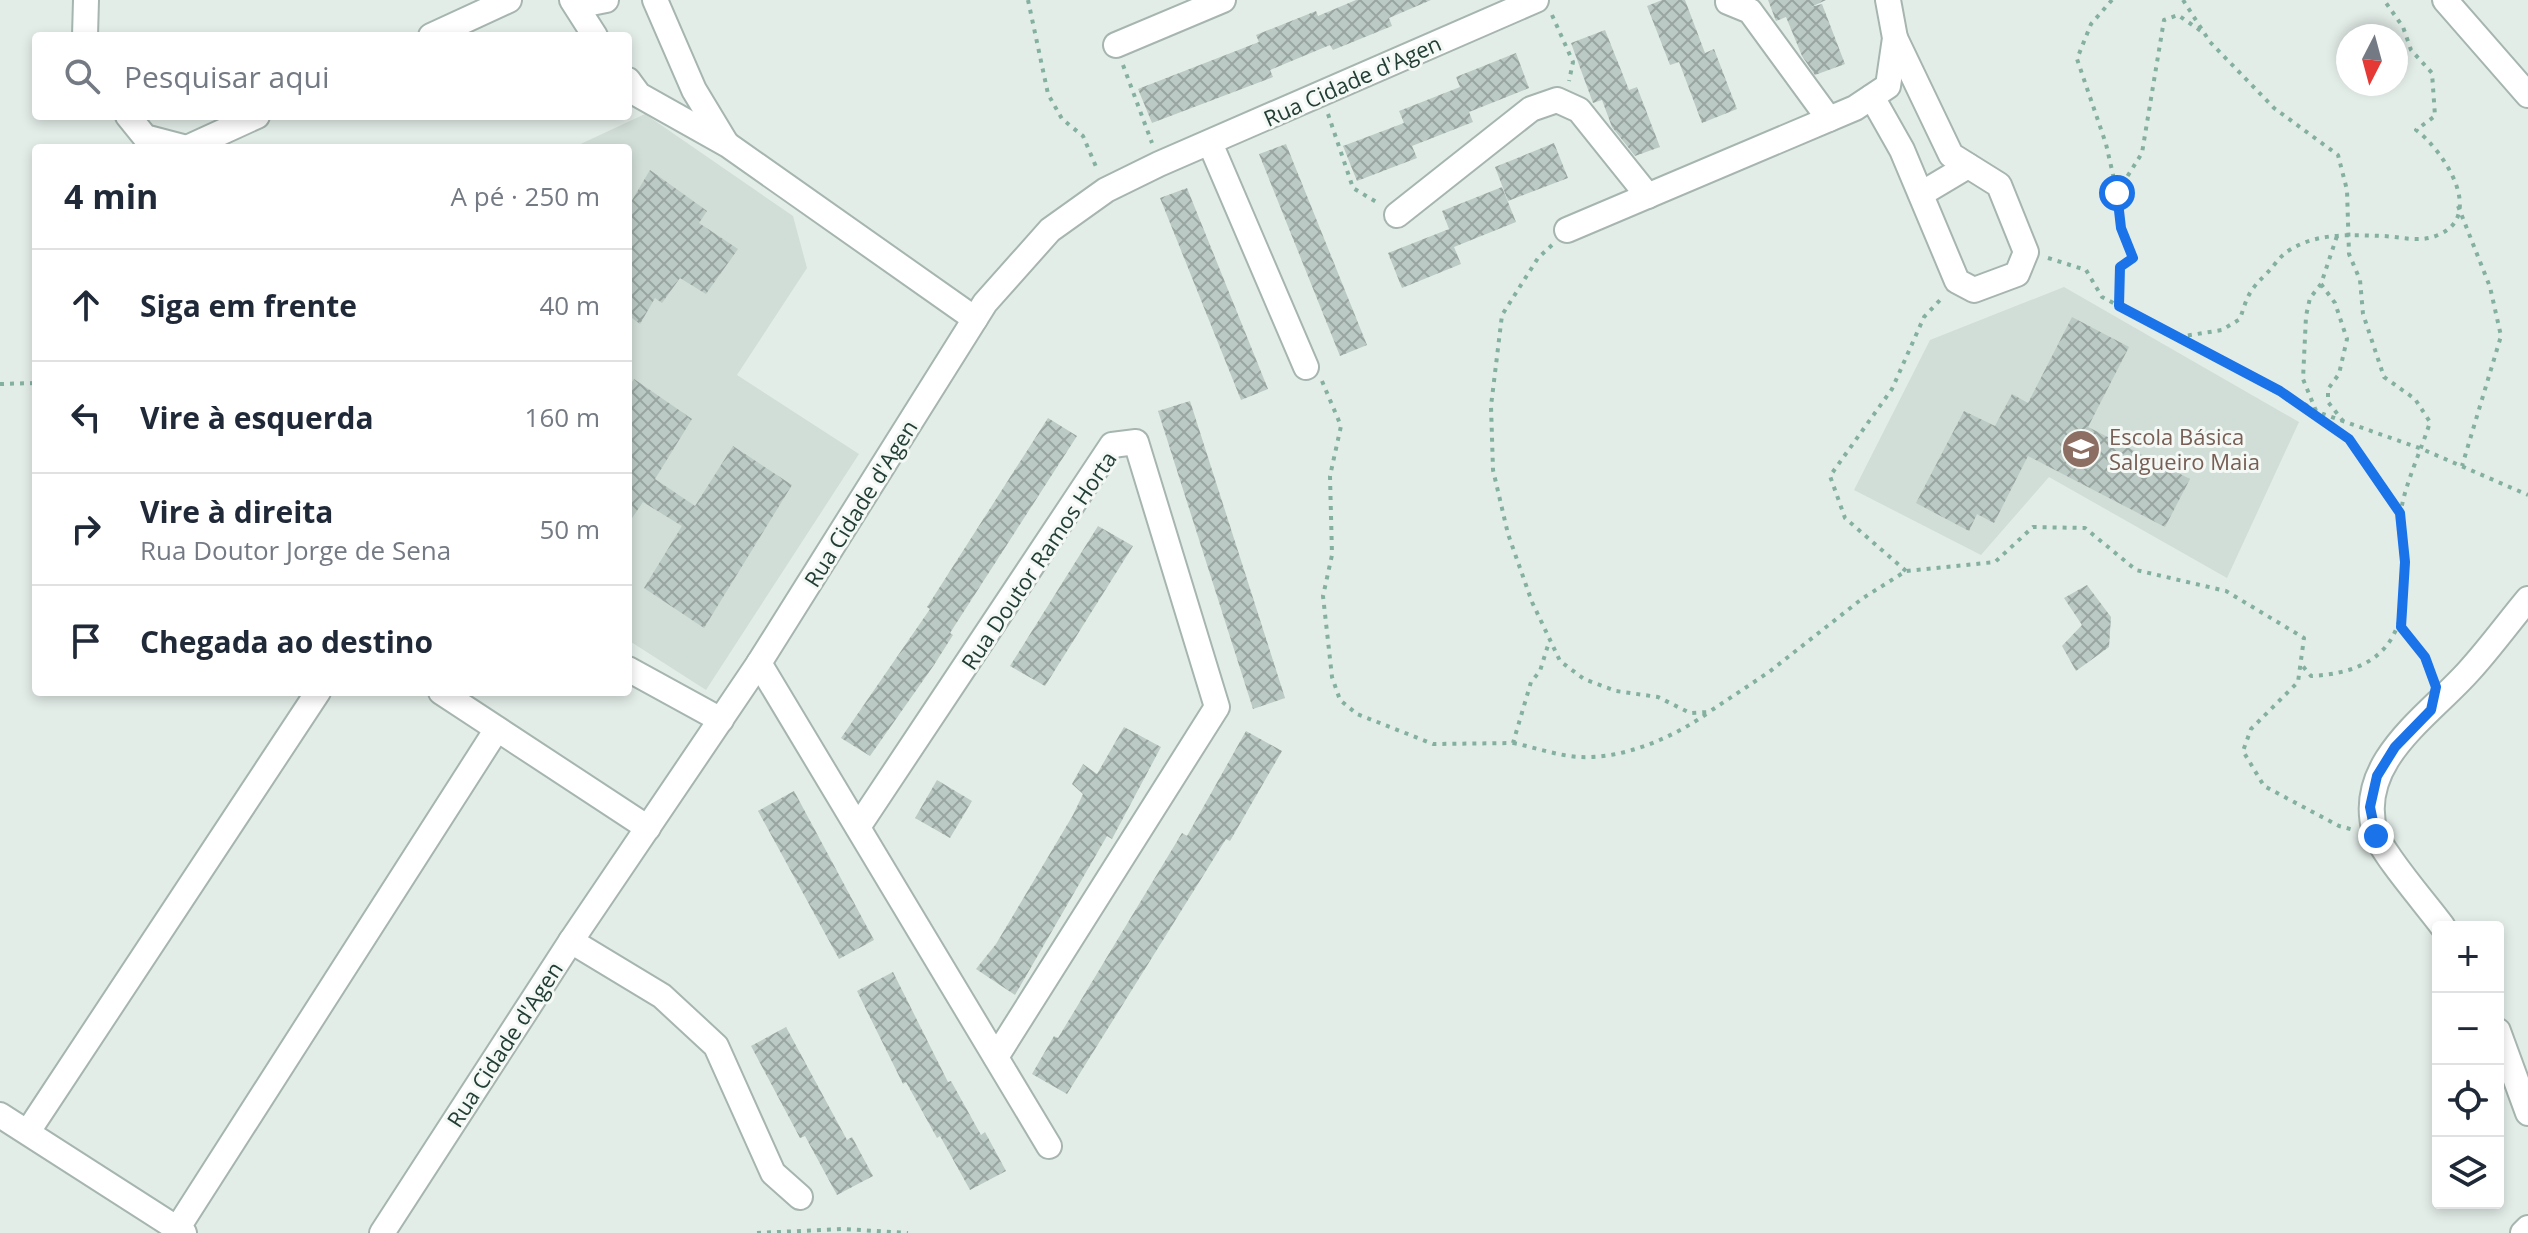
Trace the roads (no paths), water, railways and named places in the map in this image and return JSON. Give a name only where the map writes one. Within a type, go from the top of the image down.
[{"type":"street","points":[[85,32],[86,0]]},
{"type":"street","points":[[440,32],[509,0]]},
{"type":"street","points":[[572,0],[592,32]]},
{"type":"street","points":[[584,0],[606,0]]},
{"type":"street","points":[[655,0],[694,90],[728,145]]},
{"type":"street","points":[[1116,45],[1223,0]]},
{"type":"street","points":[[1872,97],[1902,150],[1957,281],[1974,290],[2017,274],[2026,252],[1999,185],[1951,155],[1895,38],[1888,0]]},
{"type":"street","points":[[2445,0],[2528,95]]},
{"type":"street","points":[[1728,2],[1750,11],[1829,119]]},
{"type":"street","name":"Rua Cidade d'Agen","points":[[382,1233],[571,941],[759,663],[985,303],[1050,230],[1106,190],[1159,164],[1531,5]]},
{"type":"street","points":[[1567,230],[1829,119],[1872,97],[1888,86],[1895,38]]},
{"type":"street","points":[[632,85],[639,95],[728,145],[975,319]]},
{"type":"street","points":[[1397,215],[1531,109],[1557,100],[1579,110],[1648,196]]},
{"type":"street","points":[[131,120],[145,137],[172,144]]},
{"type":"street","points":[[196,144],[248,120]]},
{"type":"street","points":[[1210,143],[1306,367]]},
{"type":"street","points":[[1921,194],[1968,166]]},
{"type":"street","name":"Rua Doutor Ramos Horta","points":[[858,827],[1112,445],[1136,442],[1217,707],[996,1057]]},
{"type":"street","points":[[2439,921],[2376,836],[2370,807],[2377,776],[2395,747],[2469,672],[2528,599]]},
{"type":"street","points":[[759,663],[1049,1146]]},
{"type":"street","points":[[632,671],[721,720]]},
{"type":"street","points":[[29,1130],[315,696]]},
{"type":"street","points":[[447,696],[648,828]]},
{"type":"street","points":[[0,1115],[29,1130],[180,1231],[497,729]]},
{"type":"street","points":[[571,941],[662,996],[716,1046],[773,1173],[800,1197]]},
{"type":"street","points":[[2504,1047],[2528,1113]]},
{"type":"street","points":[[2523,1233],[2528,1228]]},
{"type":"place","name":"Escola Básica Salgueiro Maia","points":[[2081,449]]}]
